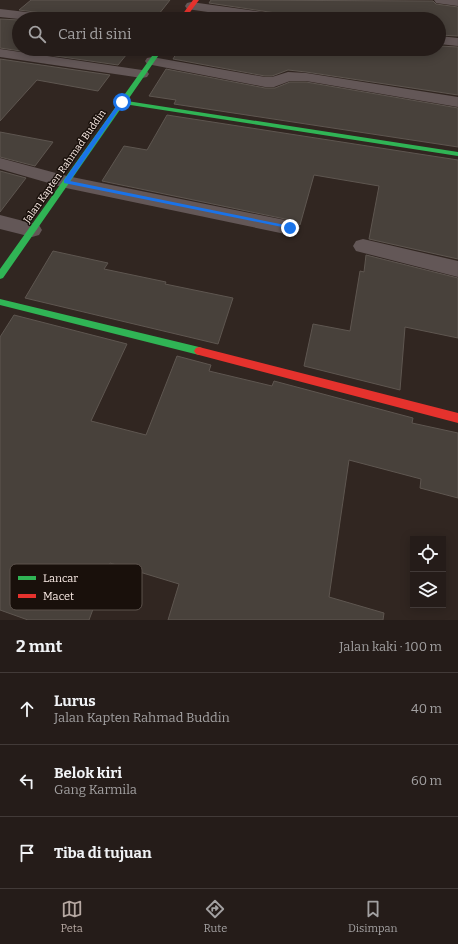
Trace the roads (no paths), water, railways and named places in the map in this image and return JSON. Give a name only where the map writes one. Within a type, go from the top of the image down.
[{"type":"street","points":[[440,0],[458,2]]},
{"type":"street","points":[[187,12],[194,3],[245,12]]},
{"type":"street","points":[[0,13],[12,14]]},
{"type":"street","points":[[446,41],[458,42]]},
{"type":"street","points":[[0,53],[12,55]]},
{"type":"street","points":[[20,56],[142,74]]},
{"type":"street","name":"Jalan Kapten Rahmad Buddin","points":[[2,271],[155,56]]},
{"type":"street","points":[[160,56],[265,82],[274,82],[288,76],[306,77],[458,102]]},
{"type":"street","points":[[122,102],[458,154]]},
{"type":"street","points":[[0,163],[66,182],[290,228]]},
{"type":"street","points":[[0,222],[32,230]]},
{"type":"street","points":[[363,246],[458,269]]},
{"type":"street","points":[[0,302],[222,356],[458,418]]}]
